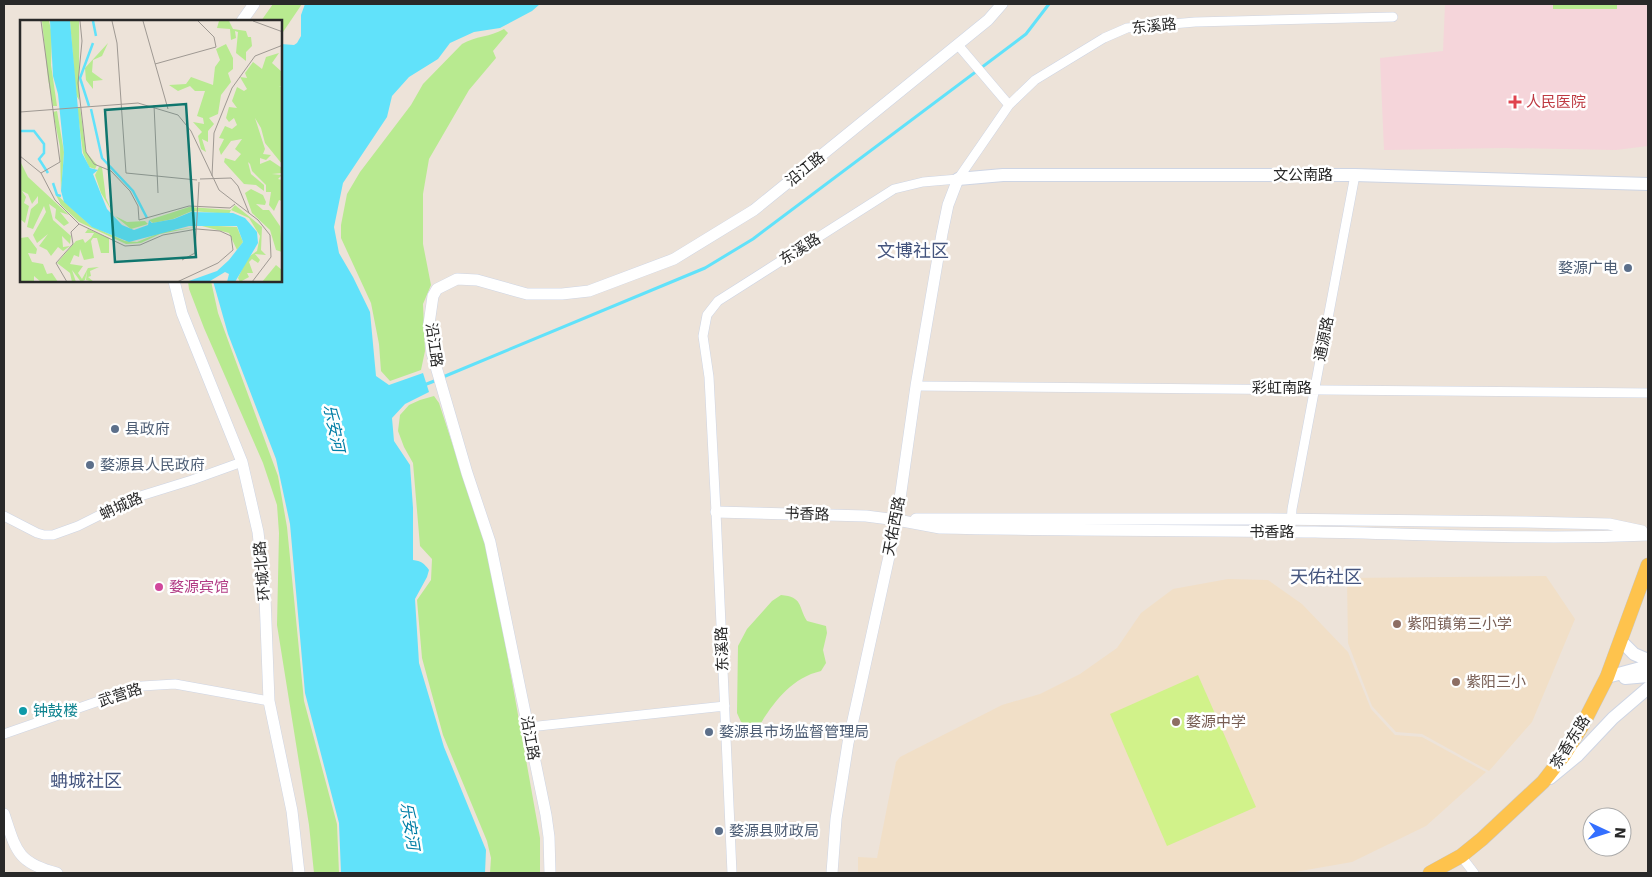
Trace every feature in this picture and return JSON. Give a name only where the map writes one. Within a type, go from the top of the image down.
[{"type":"main road","name":"文公南路","points":[[958,179],[1003,175],[1355,175],[1648,184]]},
{"type":"main road","name":"茶香东路","points":[[1430,873],[1461,856],[1516,809],[1544,782],[1564,756],[1607,677],[1648,565]]},
{"type":"main road","points":[[1621,641],[1634,654],[1648,660]]},
{"type":"main road","points":[[1607,677],[1648,666]]},
{"type":"main road","points":[[1607,677],[1648,676]]},
{"type":"main road","points":[[1544,782],[1578,755],[1612,718],[1648,688]]},
{"type":"street","points":[[243,20],[254,4]]},
{"type":"street","points":[[1002,4],[988,20],[958,45],[1009,105]]},
{"type":"street","name":"东溪路","points":[[732,873],[716,512],[709,378],[704,336],[707,315],[718,301],[894,189],[923,182],[958,179],[1009,105],[1035,80],[1104,38],[1127,28],[1196,22],[1394,17]]},
{"type":"street","name":"沿江路","points":[[550,873],[546,815],[490,542],[432,353],[429,324],[430,304],[437,289],[457,279],[477,280],[527,294],[562,294],[589,291],[674,259],[754,210],[958,45]]},
{"type":"street","name":"通源路","points":[[1291,526],[1314,388],[1355,175]]},
{"type":"street","name":"天佑西路","points":[[832,873],[836,819],[848,743],[897,520],[916,386],[942,234],[948,205],[958,179]]},
{"type":"street","name":"环城北路","points":[[174,282],[182,313],[242,462],[258,532],[265,598],[269,701],[292,812],[299,873]]},
{"type":"street","name":"彩虹南路","points":[[916,386],[1648,392]]},
{"type":"street","name":"蚺城路","points":[[4,516],[37,533],[53,535],[78,526],[134,498],[242,462]]},
{"type":"street","name":"书香路","points":[[716,512],[866,516],[897,520],[978,518],[1291,526],[1609,524],[1648,534]]},
{"type":"street","name":"武营路","points":[[4,734],[142,686],[175,684],[269,701]]},
{"type":"street","points":[[529,727],[725,706]]},
{"type":"street","points":[[4,814],[12,838],[26,861],[43,870],[57,873]]},
{"type":"street","points":[[1461,856],[1474,873]]},
{"type":"shaded area","name":"人民医院","points":[[1445,4],[1648,4],[1648,146],[1616,150],[1505,148],[1384,150],[1380,58],[1443,51]]},
{"type":"shaded area","name":"紫阳三小","points":[[1546,576],[1575,619],[1532,722],[1489,771],[1422,734],[1396,732],[1372,706],[1348,643],[1347,578]]},
{"type":"shaded area","name":"婺源中学","points":[[1228,579],[1268,580],[1302,604],[1348,652],[1371,709],[1395,735],[1422,737],[1486,772],[1426,826],[1352,862],[1289,873],[858,873],[858,857],[877,858],[896,762],[900,757],[1002,705],[1040,694],[1080,674],[1117,648],[1141,613],[1173,589]]},
{"type":"green space","points":[[273,4],[302,4],[282,34],[282,20],[262,20]]},
{"type":"green space","points":[[1553,4],[1617,4],[1617,9],[1553,9]]},
{"type":"green space","points":[[504,29],[508,33],[493,51],[496,58],[469,90],[429,159],[423,194],[423,244],[431,285],[423,304],[425,351],[421,370],[390,381],[381,371],[379,344],[371,303],[341,238],[341,225],[347,194],[360,172],[411,105],[423,84],[462,44]]},
{"type":"green space","points":[[188,282],[211,282],[218,313],[278,476],[287,527],[304,701],[337,824],[339,873],[314,873],[309,825],[277,625],[279,533],[277,505],[263,463],[189,289]]},
{"type":"green space","points":[[434,396],[439,403],[485,543],[505,642],[540,838],[540,873],[490,873],[491,858],[487,841],[443,735],[422,658],[417,600],[431,580],[432,559],[420,546],[413,463],[398,431],[400,415],[409,405]]},
{"type":"green space","points":[[781,595],[797,600],[807,621],[826,626],[827,633],[823,650],[826,663],[821,671],[810,674],[792,685],[777,700],[759,726],[750,727],[741,722],[737,713],[738,646],[747,629],[772,601]]},
{"type":"green space","points":[[1198,675],[1256,807],[1167,846],[1110,714]]},
{"type":"water","name":"乐安河","points":[[305,4],[540,4],[532,11],[500,28],[474,32],[450,43],[438,59],[409,77],[392,96],[387,117],[343,183],[334,227],[339,253],[370,312],[376,376],[389,385],[423,373],[429,392],[405,404],[392,418],[394,441],[410,465],[413,508],[413,560],[422,563],[429,570],[415,599],[419,663],[444,747],[486,850],[485,873],[341,873],[339,823],[305,693],[290,524],[276,459],[228,334],[213,282],[282,282],[282,44],[294,45],[297,43],[301,36],[301,15]]},
{"type":"waterway","points":[[443,377],[705,268],[753,239],[1026,34],[1049,4]]},
{"type":"waterway","points":[[424,385],[437,380]]},
{"type":"place","name":"人民医院","points":[[1515,102]]},
{"type":"place","name":"婺源广电","points":[[1628,268]]},
{"type":"place","name":"县政府","points":[[115,429]]},
{"type":"place","name":"婺源县人民政府","points":[[90,465]]},
{"type":"place","name":"婺源宾馆","points":[[159,587]]},
{"type":"place","name":"紫阳镇第三小学","points":[[1397,624]]},
{"type":"place","name":"紫阳三小","points":[[1456,682]]},
{"type":"place","name":"钟鼓楼","points":[[23,711]]},
{"type":"place","name":"婺源中学","points":[[1176,722]]},
{"type":"place","name":"婺源县市场监督管理局","points":[[709,732]]},
{"type":"place","name":"婺源县财政局","points":[[719,831]]},
{"type":"district","name":"文博社区","points":[[913,250]]},
{"type":"district","name":"天佑社区","points":[[1326,576]]},
{"type":"district","name":"蚺城社区","points":[[86,780]]}]
